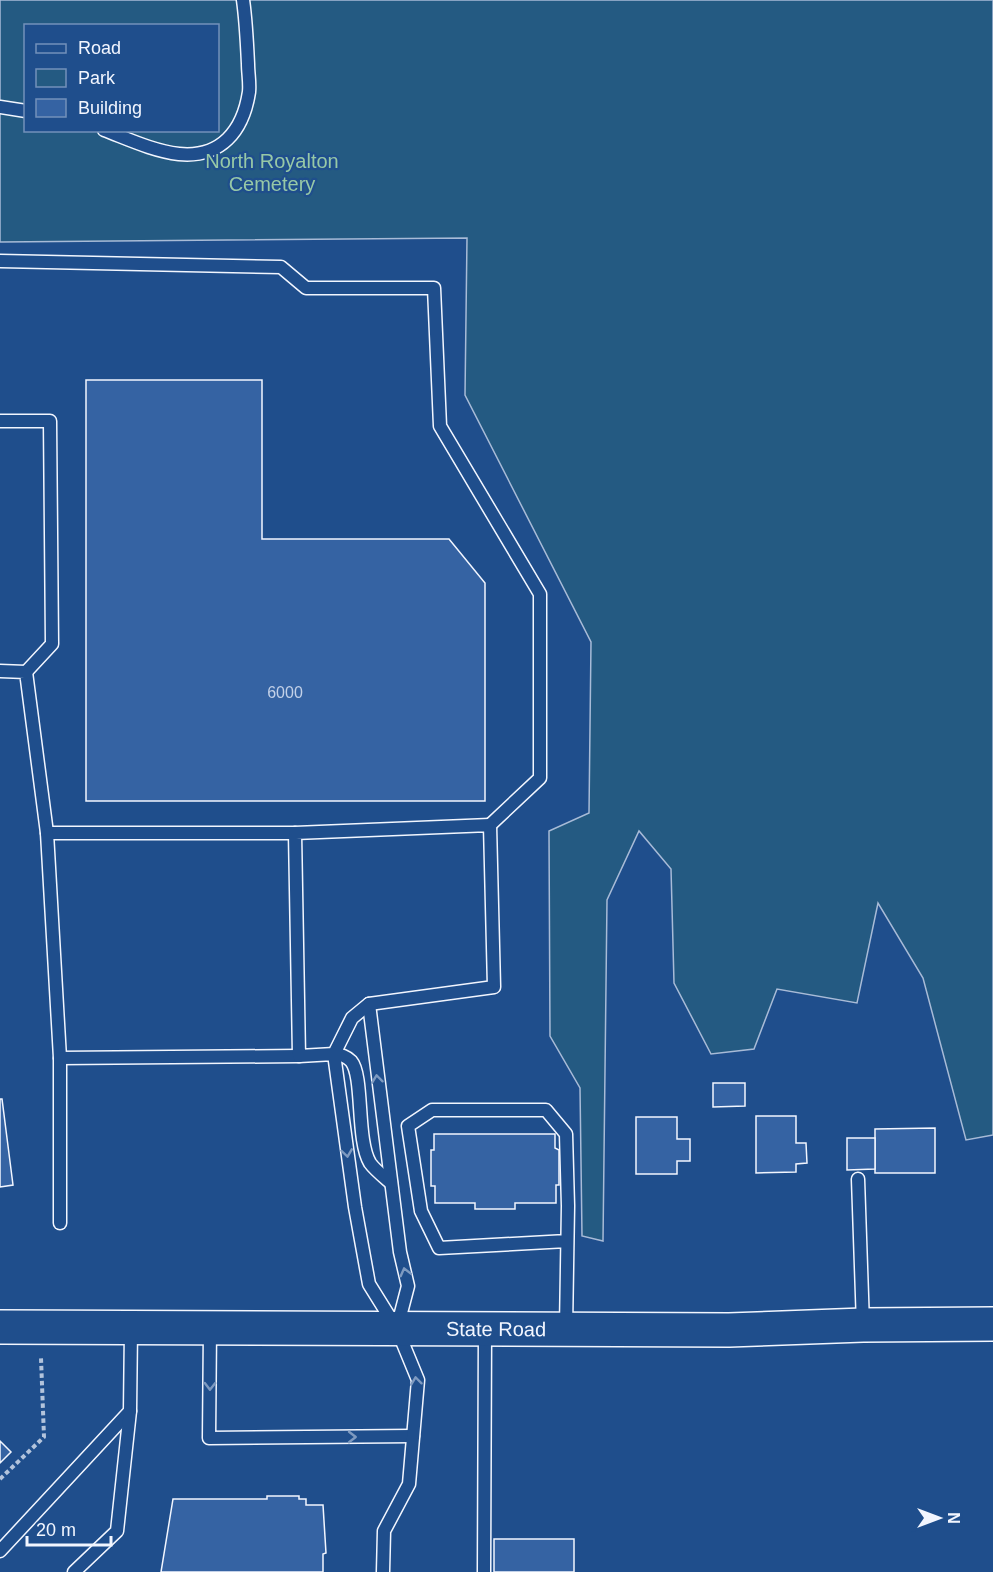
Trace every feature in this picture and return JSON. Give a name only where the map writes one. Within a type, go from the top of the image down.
[{"type":"main road","name":"State Road","points":[[0,1327],[729,1330],[863,1325],[993,1324]]},
{"type":"lane","points":[[109,132],[149,147],[180,154],[210,152],[227,141],[240,120],[249,91],[243,0]]},
{"type":"lane","points":[[0,107],[24,111]]},
{"type":"lane","points":[[0,261],[281,267],[306,288],[434,288],[440,426],[540,594],[540,778],[490,825],[295,833],[47,833]]},
{"type":"lane","points":[[0,421],[50,421],[52,644],[26,672],[0,671]]},
{"type":"lane","points":[[26,672],[47,833],[60,1058],[60,1223]]},
{"type":"lane","points":[[383,1572],[384,1531],[409,1484],[418,1380],[397,1329],[369,1284],[355,1207],[334,1054],[352,1018],[369,1004],[494,987],[490,825]]},
{"type":"lane","points":[[295,833],[299,1056]]},
{"type":"lane","points":[[369,1004],[400,1252],[408,1286],[397,1329]]},
{"type":"lane","points":[[60,1058],[340,1054],[351,1060],[354,1066],[362,1134],[370,1163],[391,1183]]},
{"type":"lane","points":[[567,1241],[439,1248],[421,1211],[408,1126],[432,1110],[546,1110],[566,1134],[568,1206],[567,1330]]},
{"type":"lane","points":[[858,1179],[863,1325]]},
{"type":"lane","points":[[74,1572],[117,1531],[130,1410],[131,1327]]},
{"type":"lane","points":[[210,1328],[209,1438],[413,1436]]},
{"type":"lane","points":[[484,1572],[485,1329]]},
{"type":"lane","points":[[0,1551],[130,1410]]},
{"type":"path","points":[[0,1479],[44,1437],[41,1356]]},
{"type":"green space","name":"North Royalton Cemetery","points":[[0,0],[993,0],[993,1135],[966,1140],[923,978],[878,903],[857,1003],[777,989],[754,1049],[711,1054],[674,983],[671,869],[639,831],[607,900],[603,1241],[582,1236],[580,1088],[550,1036],[549,831],[589,813],[591,642],[465,395],[467,238],[0,242]]},
{"type":"building","points":[[86,380],[262,380],[262,539],[449,539],[485,583],[485,801],[86,801]]},
{"type":"building","points":[[713,1083],[745,1083],[745,1106],[713,1107]]},
{"type":"building","points":[[0,1099],[2,1099],[13,1185],[0,1187]]},
{"type":"building","points":[[756,1116],[796,1116],[796,1143],[806,1143],[807,1163],[796,1164],[796,1172],[756,1173]]},
{"type":"building","points":[[636,1117],[677,1117],[677,1139],[690,1139],[690,1161],[677,1161],[677,1174],[636,1174]]},
{"type":"building","points":[[935,1128],[935,1173],[875,1173],[875,1129]]},
{"type":"building","points":[[434,1134],[555,1134],[555,1148],[559,1150],[559,1185],[556,1185],[556,1203],[515,1203],[515,1209],[475,1209],[475,1203],[435,1203],[435,1186],[431,1186],[431,1150],[434,1150]]},
{"type":"building","points":[[847,1138],[875,1138],[875,1169],[847,1170]]},
{"type":"building","points":[[0,1441],[11,1452],[0,1463]]},
{"type":"building","points":[[267,1496],[299,1496],[299,1499],[306,1499],[306,1505],[323,1505],[326,1553],[323,1554],[323,1572],[161,1572],[173,1499],[267,1499]]},
{"type":"building","points":[[494,1539],[574,1539],[574,1572],[494,1572]]}]
